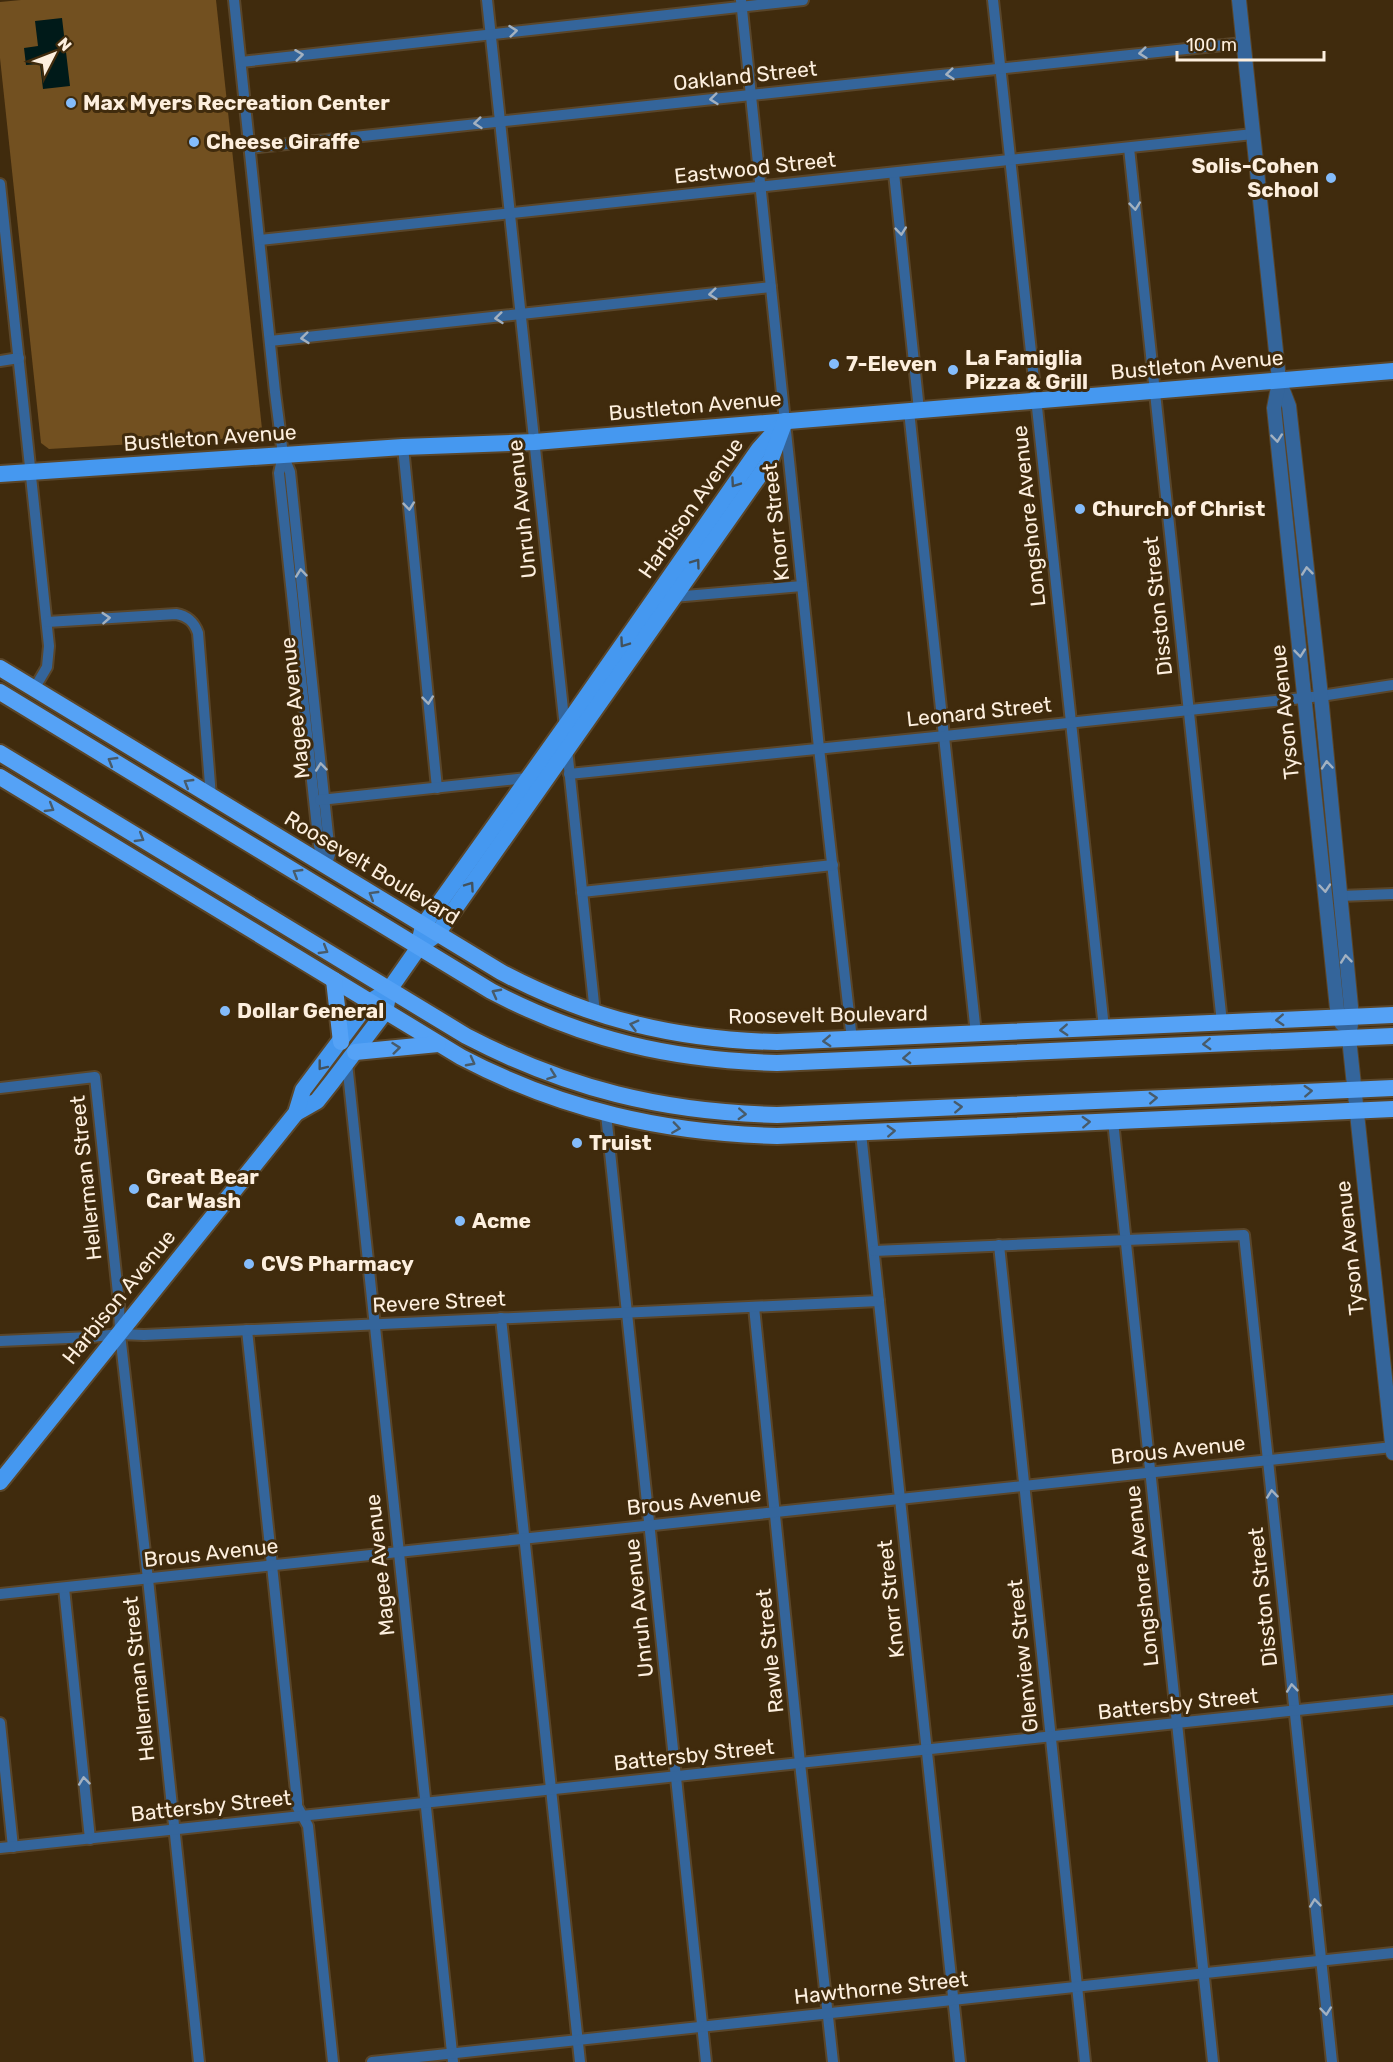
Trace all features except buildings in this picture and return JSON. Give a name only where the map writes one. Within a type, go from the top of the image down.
[{"type":"highway","name":"Roosevelt Boulevard","points":[[0,668],[430,930],[530,988],[595,1013],[660,1031],[728,1041],[777,1042],[1393,1015]]},
{"type":"highway","name":"Roosevelt Boulevard","points":[[0,693],[491,991],[530,1011],[569,1026],[656,1052],[727,1061],[813,1062],[1393,1036]]},
{"type":"highway","points":[[35,714],[113,737]]},
{"type":"highway","points":[[0,753],[474,1040],[551,1075],[646,1102],[723,1113],[803,1114],[1393,1088]]},
{"type":"highway","points":[[0,768],[54,786]]},
{"type":"highway","points":[[0,777],[438,1044],[521,1086],[606,1114],[649,1124],[721,1134],[777,1136],[1393,1109]]},
{"type":"highway","points":[[189,868],[256,933]]},
{"type":"highway","points":[[334,980],[341,1042]]},
{"type":"highway","points":[[351,1058],[438,1044]]},
{"type":"main road","name":"Bustleton Avenue","points":[[0,474],[403,447],[535,442],[1393,371]]},
{"type":"main road","name":"Harbison Avenue","points":[[430,930],[567,749],[759,449],[785,421]]},
{"type":"main road","name":"Harbison Avenue","points":[[0,1482],[296,1113],[303,1090],[369,1002],[389,990],[527,778],[663,598]]},
{"type":"main road","name":"Harbison Avenue","points":[[296,1113],[317,1101],[351,1058],[385,1012],[389,990]]},
{"type":"street","name":"Magee Avenue","points":[[234,0],[283,455],[290,472],[302,640],[319,800],[330,854],[326,867]]},
{"type":"street","name":"Unruh Avenue","points":[[487,0],[595,1013]]},
{"type":"street","points":[[240,62],[741,3],[803,0]]},
{"type":"street","name":"Longshore Avenue","points":[[993,0],[1104,1028]]},
{"type":"street","name":"Tyson Avenue","points":[[1239,0],[1279,380],[1289,406],[1321,696],[1329,864],[1340,896],[1345,1017]]},
{"type":"street","name":"Knorr Street","points":[[741,3],[852,1040]]},
{"type":"street","name":"Oakland Street","points":[[250,148],[1243,43]]},
{"type":"street","name":"Eastwood Street","points":[[260,240],[1253,134]]},
{"type":"street","name":"Disston Street","points":[[1129,148],[1222,1023]]},
{"type":"street","points":[[894,173],[945,736],[976,1034]]},
{"type":"street","points":[[0,184],[4,266],[19,358],[47,622],[49,660],[34,689]]},
{"type":"street","points":[[270,341],[520,316],[771,287]]},
{"type":"street","points":[[0,361],[19,358]]},
{"type":"street","name":"Tyson Avenue","points":[[1279,380],[1274,408],[1305,698],[1329,864],[1349,1038],[1393,1453]]},
{"type":"street","points":[[403,447],[437,788]]},
{"type":"street","points":[[663,598],[802,586]]},
{"type":"street","points":[[47,622],[176,614],[183,615],[193,622],[198,633],[211,797]]},
{"type":"street","name":"Leonard Street","points":[[569,774],[1305,698],[1393,685]]},
{"type":"street","points":[[319,800],[527,778]]},
{"type":"street","points":[[582,892],[832,865]]},
{"type":"street","points":[[1340,896],[1393,894]]},
{"type":"street","name":"Magee Avenue","points":[[351,1058],[374,1324],[452,2058]]},
{"type":"street","name":"Hellerman Street","points":[[0,1088],[95,1077],[119,1303],[120,1334],[199,2062]]},
{"type":"street","name":"Unruh Avenue","points":[[606,1114],[706,2062]]},
{"type":"street","name":"Longshore Avenue","points":[[1113,1121],[1213,2062]]},
{"type":"street","name":"Knorr Street","points":[[861,1133],[960,2062]]},
{"type":"street","name":"Disston Street","points":[[1126,1239],[1244,1235],[1332,2062]]},
{"type":"street","points":[[874,1251],[1126,1239]]},
{"type":"street","name":"Glenview Street","points":[[999,1245],[1085,2062]]},
{"type":"street","name":"Revere Street","points":[[0,1341],[879,1301]]},
{"type":"street","name":"Rawle Street","points":[[754,1307],[833,2062]]},
{"type":"street","points":[[501,1318],[580,2062]]},
{"type":"street","points":[[247,1330],[297,1801],[308,1826],[333,2062]]},
{"type":"street","name":"Brous Avenue","points":[[0,1594],[1393,1447]]},
{"type":"street","points":[[64,1588],[90,1839]]},
{"type":"street","name":"Battersby Street","points":[[0,1848],[1393,1701]]},
{"type":"street","points":[[0,1723],[13,1847]]},
{"type":"street","name":"Hawthorne Street","points":[[372,2062],[452,2058],[578,2040],[1393,1953]]},
{"type":"shaded area","points":[[21,0],[216,0],[262,429],[254,437],[49,449],[41,443],[0,58],[0,2]]},
{"type":"water","points":[[62,18],[70,86],[43,89],[40,64],[26,65],[24,48],[38,46],[35,21]]},
{"type":"place","name":"Max Myers Recreation Center","points":[[71,103]]},
{"type":"place","name":"Cheese Giraffe","points":[[194,142]]},
{"type":"place","name":"Solis-Cohen School","points":[[1331,178]]},
{"type":"place","name":"7-Eleven","points":[[834,364]]},
{"type":"place","name":"La Famiglia Pizza & Grill","points":[[953,370]]},
{"type":"place","name":"Church of Christ","points":[[1080,509]]},
{"type":"place","name":"Dollar General","points":[[225,1011]]},
{"type":"place","name":"Truist","points":[[577,1143]]},
{"type":"place","name":"Great Bear Car Wash","points":[[134,1189]]},
{"type":"place","name":"Acme","points":[[460,1221]]},
{"type":"place","name":"CVS Pharmacy","points":[[249,1264]]}]
